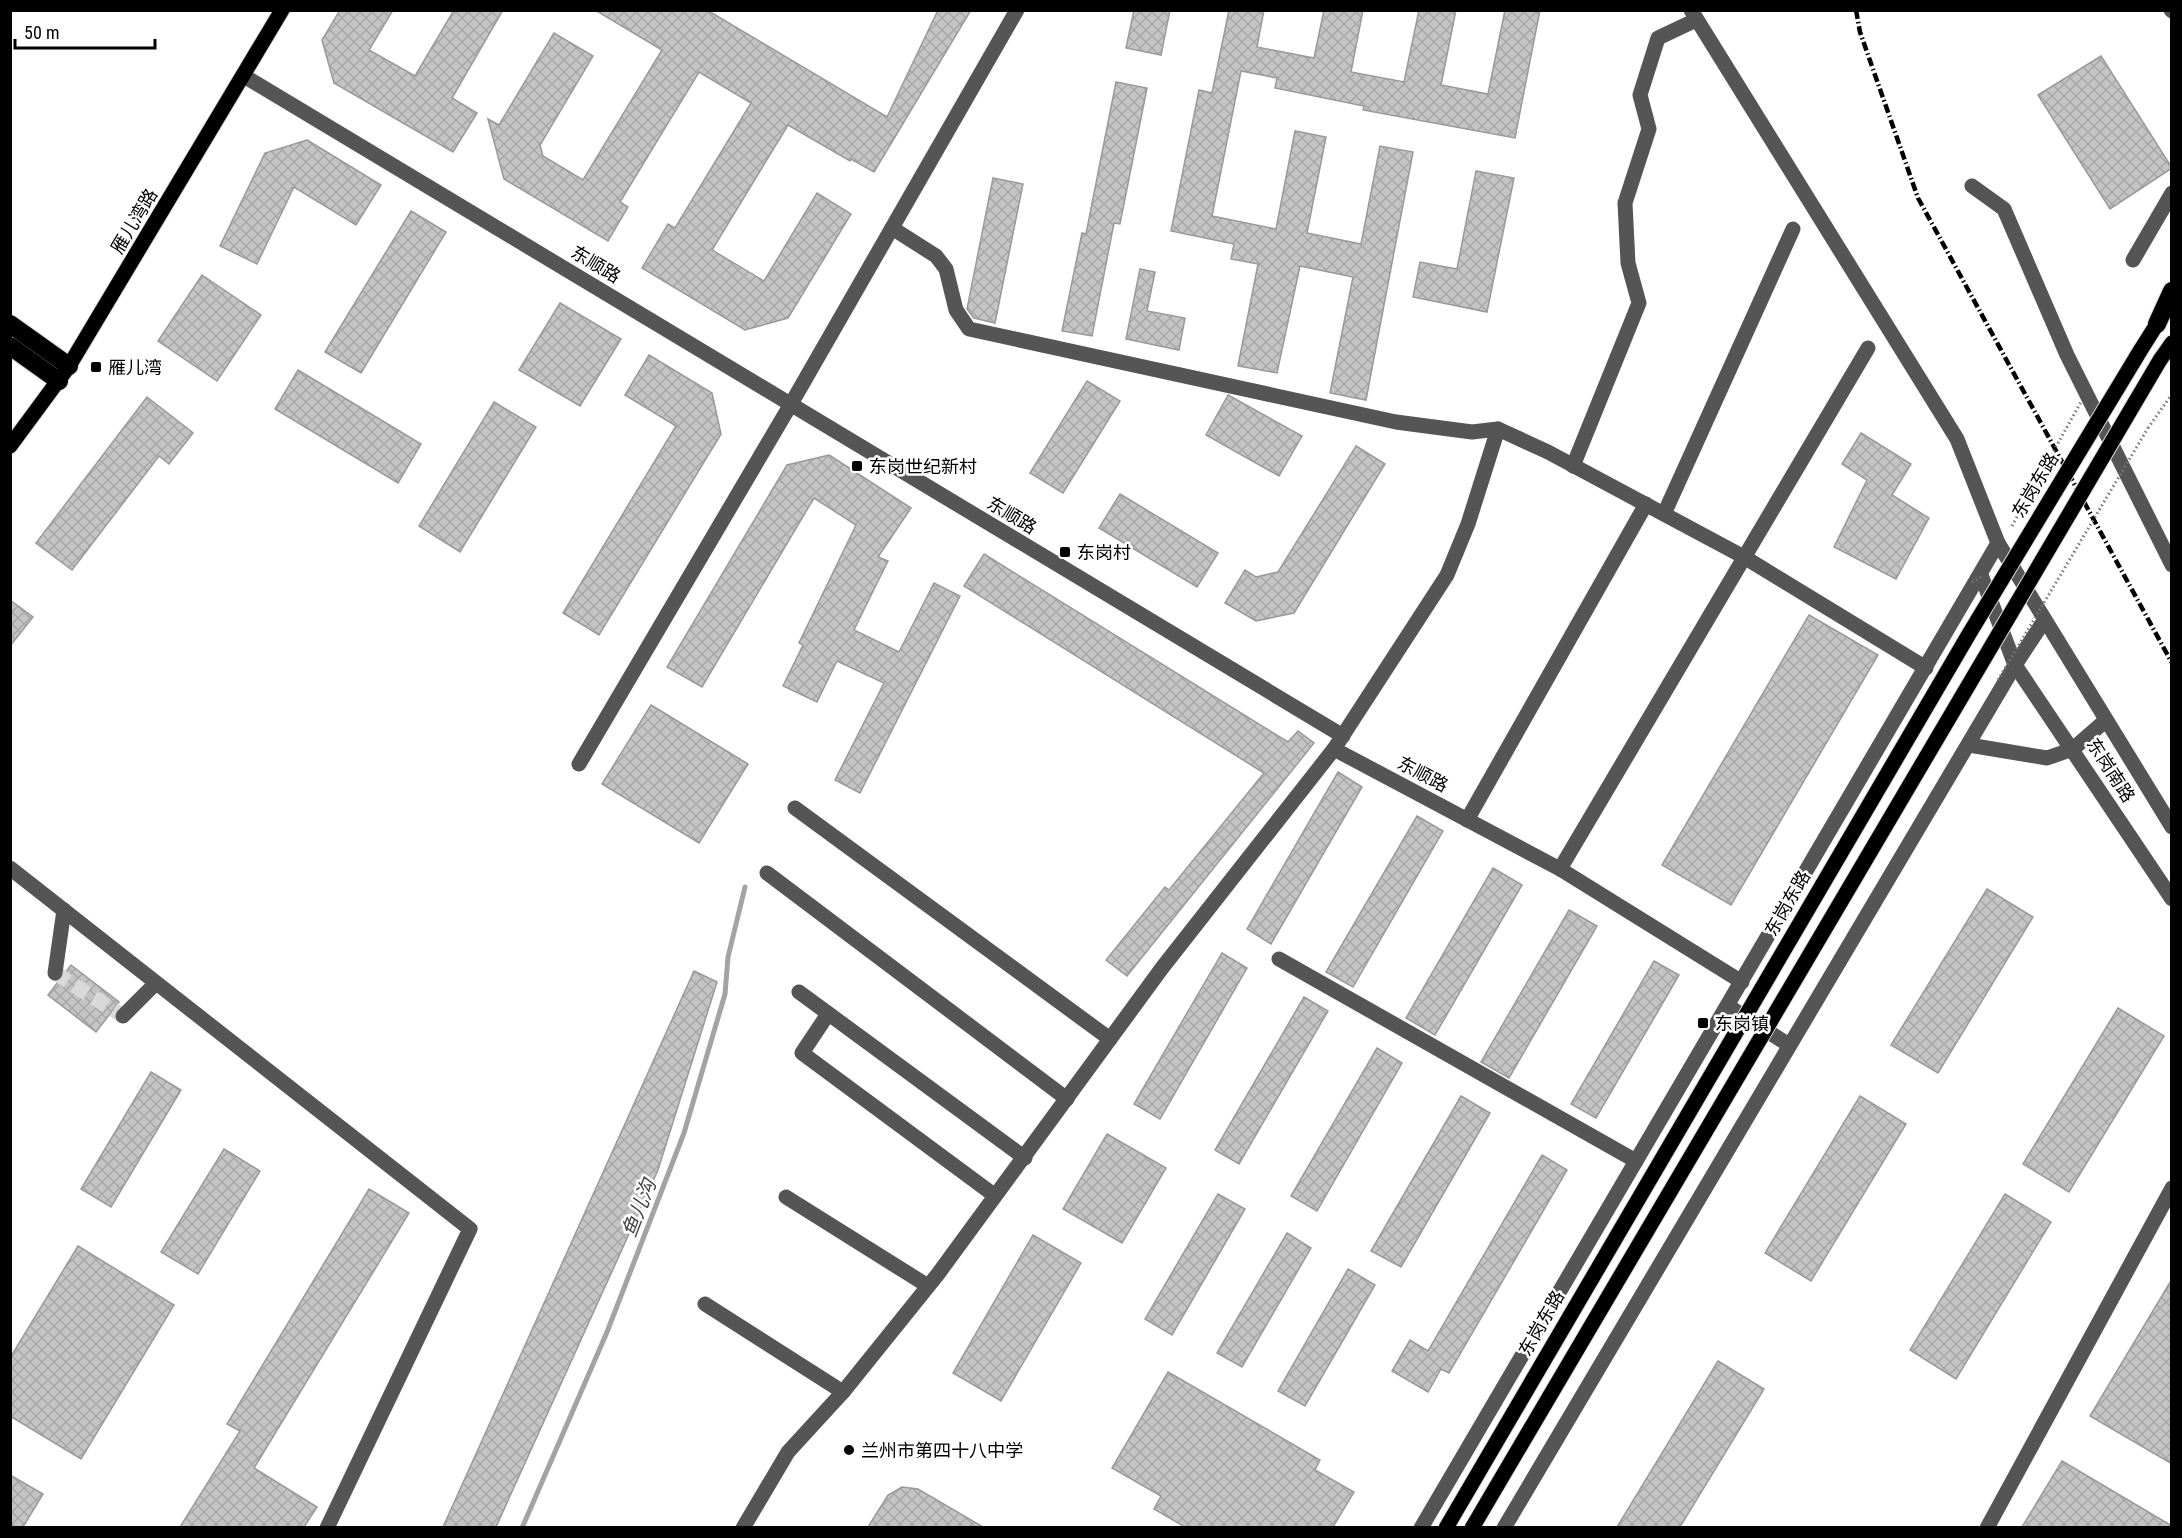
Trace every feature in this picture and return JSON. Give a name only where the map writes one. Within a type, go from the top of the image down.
[{"type":"highway","points":[[2157,324],[2172,291]]},
{"type":"highway","name":"东岗东路","points":[[2157,324],[2172,305]]},
{"type":"highway","points":[[10,324],[64,374]]},
{"type":"highway","points":[[10,346],[64,374]]},
{"type":"main road","name":"雁儿湾路","points":[[10,446],[64,374],[282,10]]},
{"type":"main road","name":"东岗东路","points":[[1446,1527],[1975,624],[2157,324]]},
{"type":"main road","points":[[1472,1527],[2172,343]]},
{"type":"street","points":[[579,764],[791,404],[1017,10]]},
{"type":"street","points":[[1573,466],[1639,303],[1628,263],[1625,203],[1649,129],[1640,95],[1658,39],[1694,15]]},
{"type":"street","name":"东岗南路","points":[[1694,15],[1957,439],[2044,621],[2172,827]]},
{"type":"street","name":"东顺路","points":[[244,76],[791,404],[1338,742],[1467,820],[1560,869],[1742,982]]},
{"type":"street","points":[[1972,186],[2004,209],[2067,355],[2172,565]]},
{"type":"street","points":[[2133,260],[2172,193]]},
{"type":"street","points":[[892,228],[936,256],[946,269],[956,310],[969,329],[1396,422],[1472,432],[1498,429],[1744,557],[1926,668]]},
{"type":"street","points":[[1664,514],[1793,229]]},
{"type":"street","points":[[1560,869],[1868,348]]},
{"type":"street","points":[[743,1527],[788,1452],[843,1392],[928,1286],[1025,1158],[1162,968],[1338,742],[1447,575],[1468,524],[1498,429]]},
{"type":"street","points":[[1467,820],[1646,504]]},
{"type":"street","points":[[1421,1527],[2003,538]]},
{"type":"street","name":"东岗南路","points":[[1980,577],[2015,665],[2172,899]]},
{"type":"street","points":[[1504,1527],[1970,745],[2015,665],[2044,621]]},
{"type":"street","points":[[1970,745],[2047,758],[2073,749],[2105,721]]},
{"type":"street","points":[[795,808],[1110,1039]]},
{"type":"street","points":[[10,868],[470,1229],[327,1527]]},
{"type":"street","points":[[767,873],[1067,1099]]},
{"type":"street","points":[[55,973],[64,910]]},
{"type":"street","points":[[1279,959],[1636,1161]]},
{"type":"street","points":[[123,1016],[156,983]]},
{"type":"street","points":[[799,992],[1025,1158]]},
{"type":"street","points":[[1728,1006],[1789,1046]]},
{"type":"street","points":[[828,1014],[802,1053],[994,1196]]},
{"type":"street","points":[[1987,1527],[2172,1188]]},
{"type":"street","points":[[786,1197],[928,1286]]},
{"type":"street","points":[[705,1304],[843,1392]]},
{"type":"path","points":[[1998,680],[2148,428],[2172,394]]},
{"type":"path","points":[[2003,538],[2082,400]]},
{"type":"building","points":[[340,10],[393,10],[369,50],[415,76],[454,10],[503,10],[452,98],[477,113],[453,152],[334,83],[322,40]]},
{"type":"building","points":[[595,10],[707,10],[887,117],[938,10],[971,10],[874,172],[851,159],[850,161],[788,125],[712,250],[764,281],[817,193],[851,214],[788,318],[745,330],[642,268],[668,224],[675,228],[751,103],[699,72],[620,202],[628,207],[608,241],[504,179],[488,119],[499,125],[554,33],[593,56],[540,145],[543,156],[583,180],[662,50]]},
{"type":"building","points":[[1134,10],[1170,10],[1161,55],[1126,48]]},
{"type":"building","points":[[1229,10],[1264,10],[1257,47],[1314,58],[1324,10],[1363,10],[1351,72],[1404,82],[1419,10],[1456,10],[1441,85],[1488,94],[1505,10],[1540,10],[1515,138],[1363,110],[1364,106],[1275,88],[1277,78],[1241,71],[1212,216],[1276,229],[1295,131],[1326,137],[1307,233],[1361,244],[1380,146],[1413,152],[1366,400],[1330,393],[1353,277],[1300,266],[1277,373],[1238,366],[1258,264],[1231,259],[1234,244],[1171,231],[1199,90],[1212,93]]},
{"type":"building","points":[[2101,56],[2172,168],[2110,209],[2038,95]]},
{"type":"building","points":[[1116,82],[1147,88],[1120,224],[1114,223],[1092,336],[1062,331],[1082,233],[1086,234]]},
{"type":"building","points":[[307,140],[381,185],[356,225],[294,187],[257,264],[220,246],[265,153]]},
{"type":"building","points":[[1476,171],[1514,178],[1487,312],[1413,297],[1420,262],[1457,269]]},
{"type":"building","points":[[993,178],[1023,184],[995,323],[974,318],[967,309]]},
{"type":"building","points":[[411,211],[446,232],[361,373],[325,352]]},
{"type":"building","points":[[1140,269],[1155,272],[1147,311],[1185,318],[1179,350],[1126,339]]},
{"type":"building","points":[[202,275],[261,315],[217,381],[158,341]]},
{"type":"building","points":[[560,303],[621,339],[580,406],[519,370]]},
{"type":"building","points":[[649,355],[712,393],[721,434],[599,635],[563,613],[676,426],[625,395]]},
{"type":"building","points":[[298,370],[421,444],[398,483],[275,409]]},
{"type":"building","points":[[1087,381],[1120,401],[1063,493],[1030,473]]},
{"type":"building","points":[[1228,395],[1302,436],[1279,476],[1206,435]]},
{"type":"building","points":[[147,397],[193,433],[169,464],[159,456],[72,570],[36,543]]},
{"type":"building","points":[[494,402],[536,427],[460,552],[419,526]]},
{"type":"building","points":[[1861,433],[1911,464],[1892,495],[1929,518],[1896,579],[1834,547],[1867,480],[1842,464]]},
{"type":"building","points":[[1356,446],[1385,464],[1294,613],[1256,621],[1225,603],[1245,570],[1256,577],[1278,572]]},
{"type":"building","points":[[829,455],[911,508],[878,557],[888,561],[854,630],[899,652],[934,583],[960,596],[860,793],[835,780],[884,683],[837,661],[817,702],[783,686],[803,645],[799,643],[856,525],[814,498],[702,687],[667,667],[787,465]]},
{"type":"building","points":[[1120,494],[1218,553],[1197,587],[1099,528]]},
{"type":"building","points":[[984,554],[1288,742],[1298,731],[1314,743],[1127,976],[1106,960],[1165,887],[1169,890],[1264,773],[964,586]]},
{"type":"building","points":[[10,600],[33,617],[10,646]]},
{"type":"building","points":[[1809,615],[1878,655],[1731,905],[1662,865]]},
{"type":"building","points":[[651,705],[748,764],[699,843],[602,784]]},
{"type":"building","points":[[1338,772],[1362,787],[1271,944],[1247,929]]},
{"type":"building","points":[[1417,816],[1443,831],[1353,987],[1326,972]]},
{"type":"building","points":[[1493,868],[1522,885],[1435,1035],[1406,1018]]},
{"type":"building","points":[[1987,889],[2033,917],[1938,1073],[1891,1045]]},
{"type":"building","points":[[1569,910],[1597,926],[1509,1078],[1481,1062]]},
{"type":"building","points":[[1222,953],[1247,968],[1160,1119],[1134,1104]]},
{"type":"building","points":[[1654,961],[1679,975],[1596,1118],[1571,1104]]},
{"type":"building","points":[[71,965],[119,1002],[96,1032],[48,995]]},
{"type":"building","points":[[694,971],[717,982],[658,1170],[496,1527],[443,1527]]},
{"type":"building","points":[[1304,997],[1328,1011],[1239,1164],[1215,1150]]},
{"type":"building","points":[[2118,1008],[2164,1036],[2069,1192],[2023,1164]]},
{"type":"building","points":[[1377,1048],[1402,1063],[1317,1211],[1291,1196]]},
{"type":"building","points":[[151,1072],[181,1090],[111,1207],[81,1189]]},
{"type":"building","points":[[1461,1096],[1490,1113],[1401,1267],[1371,1251]]},
{"type":"building","points":[[1860,1096],[1906,1124],[1811,1281],[1765,1253]]},
{"type":"building","points":[[1107,1134],[1166,1168],[1122,1243],[1063,1209]]},
{"type":"building","points":[[224,1149],[260,1171],[198,1274],[161,1252]]},
{"type":"building","points":[[1542,1155],[1567,1170],[1449,1373],[1441,1369],[1428,1392],[1392,1371],[1410,1340],[1428,1351]]},
{"type":"building","points":[[369,1189],[409,1213],[254,1468],[317,1507],[304,1527],[180,1527],[240,1431],[227,1424]]},
{"type":"building","points":[[1218,1194],[1245,1209],[1172,1335],[1145,1319]]},
{"type":"building","points":[[2005,1194],[2051,1222],[1956,1379],[1910,1350]]},
{"type":"building","points":[[1287,1233],[1311,1248],[1242,1367],[1217,1353]]},
{"type":"building","points":[[1033,1235],[1081,1263],[1001,1401],[953,1373]]},
{"type":"building","points":[[78,1246],[174,1305],[81,1459],[10,1416],[10,1358]]},
{"type":"building","points":[[1348,1269],[1375,1285],[1305,1406],[1278,1391]]},
{"type":"building","points":[[2172,1279],[2172,1464],[2090,1416]]},
{"type":"building","points":[[1718,1361],[1764,1389],[1680,1527],[1617,1527]]},
{"type":"building","points":[[1168,1372],[1320,1460],[1315,1470],[1354,1492],[1333,1527],[1185,1527],[1154,1509],[1161,1496],[1112,1468]]},
{"type":"building","points":[[2062,1461],[2172,1526],[2172,1527],[2022,1527]]},
{"type":"building","points":[[10,1475],[43,1494],[23,1527],[10,1527]]},
{"type":"building","points":[[902,1487],[918,1489],[983,1527],[868,1527],[888,1495]]},
{"type":"waterway","name":"鱼儿沟","points":[[522,1528],[607,1332],[684,1133],[725,994],[728,957],[745,887]]},
{"type":"tunnel","points":[[55,973],[123,1016]]},
{"type":"railway","points":[[1856,10],[1860,32],[1918,198],[2172,663]]},
{"type":"place","name":"雁儿湾","points":[[96,367]]},
{"type":"place","name":"东岗世纪新村","points":[[857,466]]},
{"type":"place","name":"东岗村","points":[[1065,552]]},
{"type":"place","name":"东岗镇","points":[[1703,1023]]},
{"type":"place","name":"兰州市第四十八中学","points":[[849,1450]]}]
